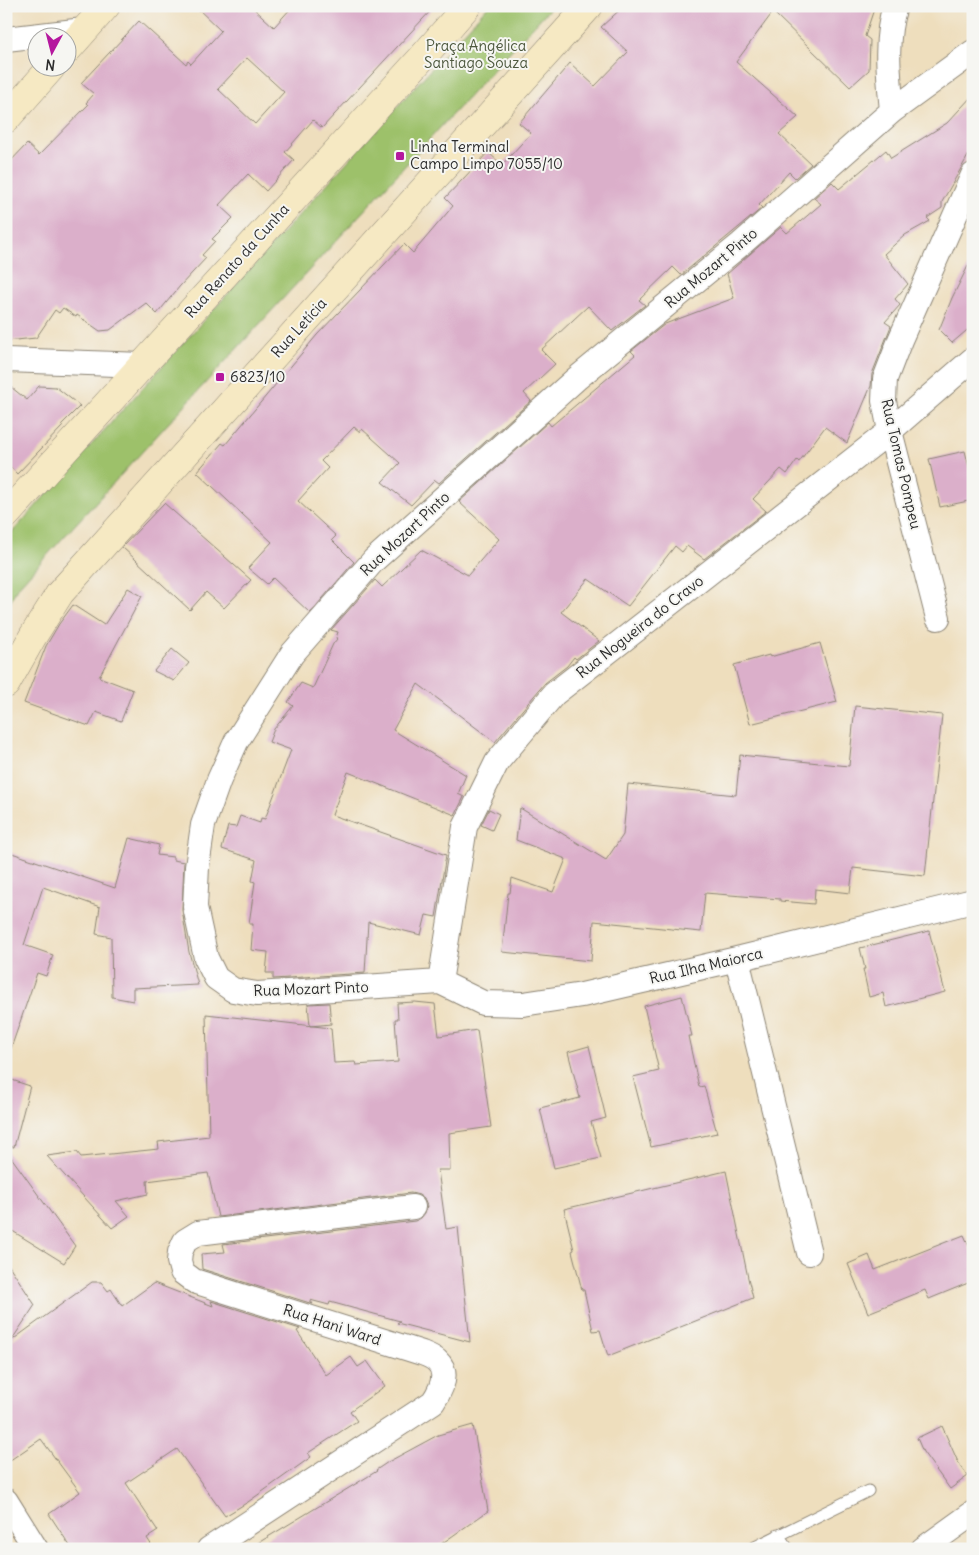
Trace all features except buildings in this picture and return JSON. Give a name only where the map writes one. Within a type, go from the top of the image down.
[{"type":"street","points":[[78,38],[106,6]]},
{"type":"street","name":"Rua Renato da Cunha","points":[[6,514],[467,6]]},
{"type":"street","name":"Rua Letícia","points":[[6,684],[32,636],[60,593],[589,6]]},
{"type":"street","points":[[892,111],[888,55],[895,6]]},
{"type":"street","points":[[6,39],[28,39]]},
{"type":"street","name":"Rua Mozart Pinto","points":[[440,982],[257,994],[232,990],[216,978],[206,958],[195,907],[197,867],[203,825],[219,780],[236,742],[292,654],[374,560],[576,379],[740,244],[892,111],[973,52]]},
{"type":"street","points":[[6,118],[42,78]]},
{"type":"street","name":"Rua Tomas Pompeu","points":[[938,618],[890,431],[884,401],[885,379],[903,331],[973,175]]},
{"type":"street","name":"Rua Nogueira do Cravo","points":[[440,982],[465,828],[497,762],[554,694],[890,431],[973,359]]},
{"type":"street","points":[[6,360],[143,365]]},
{"type":"street","name":"Rua Ilha Maiorca","points":[[440,982],[483,1002],[523,1004],[582,995],[973,901]]},
{"type":"street","points":[[737,959],[809,1253]]},
{"type":"street","name":"Rua Hani Ward","points":[[209,1549],[433,1402],[440,1391],[444,1379],[443,1369],[436,1360],[422,1353],[194,1281],[182,1272],[179,1261],[180,1252],[185,1241],[198,1233],[413,1207]]},
{"type":"street","points":[[6,1501],[36,1549]]},
{"type":"street","points":[[923,1549],[973,1513]]},
{"type":"lane","points":[[751,1549],[868,1491]]},
{"type":"lane","points":[[778,1535],[788,1549]]},
{"type":"green space","name":"Praça Angélica Santiago Souza","points":[[488,6],[552,6],[17,588],[6,609],[6,539]]},
{"type":"place","name":"Linha Terminal Campo Limpo 7055/10","points":[[400,156]]},
{"type":"place","name":"6823/10","points":[[220,377]]}]
